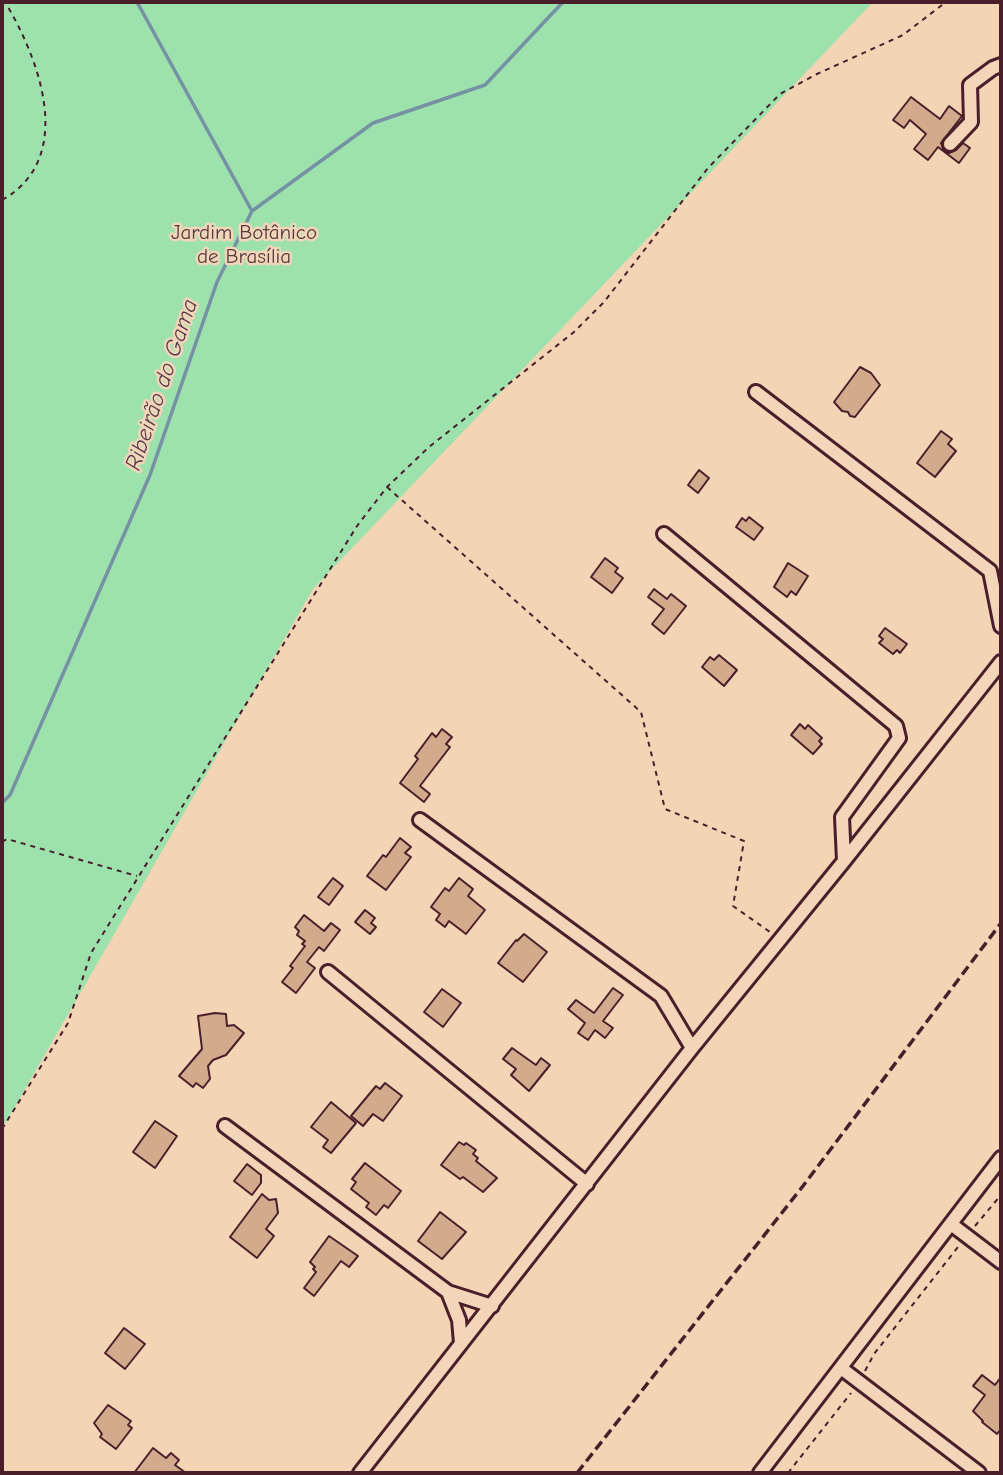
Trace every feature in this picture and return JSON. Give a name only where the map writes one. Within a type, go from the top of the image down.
[{"type":"street","points":[[950,144],[971,122],[970,85],[1001,65]]},
{"type":"street","points":[[757,392],[990,571],[1001,626]]},
{"type":"street","points":[[664,534],[896,726],[899,738],[842,817],[844,861]]},
{"type":"street","points":[[360,1473],[692,1048],[1001,662]]},
{"type":"street","points":[[420,820],[661,996],[692,1048]]},
{"type":"street","points":[[327,972],[587,1184]]},
{"type":"street","points":[[225,1126],[448,1292],[492,1306]]},
{"type":"street","points":[[760,1473],[1001,1158]]},
{"type":"street","points":[[951,1224],[1001,1262]]},
{"type":"street","points":[[448,1292],[458,1320],[461,1343]]},
{"type":"street","points":[[841,1368],[979,1473]]},
{"type":"path","points":[[2,200],[12,194],[32,171],[42,150],[46,125],[42,84],[33,55],[5,2]]},
{"type":"path","points":[[2,1129],[68,1023],[91,953],[350,537],[387,487],[429,447],[574,332],[604,302],[708,168],[780,94],[903,35],[946,2]]},
{"type":"path","points":[[387,487],[641,712],[666,809],[744,841],[733,906],[780,940]]},
{"type":"path","points":[[2,842],[6,839],[138,876]]},
{"type":"path","points":[[788,1473],[860,1382],[874,1354],[1001,1195]]},
{"type":"green space","name":"Jardim Botânico de Brasília","points":[[2,2],[873,2],[313,589],[2,1129]]},
{"type":"building","points":[[911,97],[940,119],[949,106],[962,116],[941,143],[949,153],[963,143],[970,148],[959,163],[938,147],[928,160],[914,149],[926,134],[910,120],[904,128],[893,120]]},
{"type":"building","points":[[860,367],[871,373],[880,385],[855,417],[842,411],[834,402]]},
{"type":"building","points":[[941,431],[952,439],[948,444],[956,451],[935,477],[917,463]]},
{"type":"building","points":[[699,470],[709,478],[698,493],[688,485]]},
{"type":"building","points":[[749,517],[763,528],[754,540],[736,527],[742,518],[746,521]]},
{"type":"building","points":[[605,558],[618,568],[615,572],[623,578],[612,593],[591,577]]},
{"type":"building","points":[[788,563],[808,576],[796,595],[791,591],[787,597],[774,587]]},
{"type":"building","points":[[654,589],[667,599],[671,594],[686,606],[664,634],[652,624],[664,609],[648,597]]},
{"type":"building","points":[[885,628],[907,644],[900,653],[897,650],[893,654],[879,643],[883,639],[879,636]]},
{"type":"building","points":[[719,655],[737,670],[724,686],[702,667],[710,657],[714,660]]},
{"type":"building","points":[[800,724],[805,729],[808,725],[822,738],[819,741],[822,744],[813,754],[791,735]]},
{"type":"building","points":[[442,729],[452,737],[446,744],[450,747],[420,786],[430,794],[424,802],[400,783],[418,759],[415,756],[432,733],[436,737]]},
{"type":"building","points":[[400,838],[411,847],[405,853],[411,857],[386,890],[367,876]]},
{"type":"building","points":[[333,878],[343,886],[329,905],[318,897]]},
{"type":"building","points":[[459,878],[473,889],[468,896],[485,910],[466,934],[449,921],[445,927],[436,920],[440,914],[431,907],[445,888],[449,891]]},
{"type":"building","points":[[365,910],[375,918],[371,923],[376,927],[370,934],[355,922]]},
{"type":"building","points":[[304,915],[324,931],[331,923],[340,930],[324,951],[319,947],[307,962],[315,968],[296,993],[282,982],[305,946],[302,944],[305,941],[297,935],[299,931],[295,927]]},
{"type":"building","points":[[524,934],[547,952],[523,982],[498,963]]},
{"type":"building","points":[[613,988],[623,995],[603,1021],[613,1028],[605,1038],[595,1030],[588,1040],[578,1033],[585,1023],[568,1009],[576,1000],[594,1013]]},
{"type":"building","points":[[442,989],[461,1003],[443,1027],[424,1012]]},
{"type":"building","points":[[226,1014],[227,1026],[234,1025],[244,1033],[226,1055],[213,1060],[208,1066],[210,1079],[203,1088],[196,1083],[193,1087],[179,1076],[202,1049],[198,1016]]},
{"type":"building","points":[[512,1048],[536,1065],[541,1058],[550,1065],[529,1091],[511,1075],[516,1069],[503,1059]]},
{"type":"building","points":[[385,1083],[402,1096],[383,1121],[373,1114],[363,1126],[351,1116],[376,1086],[380,1089]]},
{"type":"building","points":[[331,1102],[356,1123],[331,1153],[323,1147],[328,1140],[311,1127]]},
{"type":"building","points":[[155,1121],[177,1136],[155,1168],[133,1152]]},
{"type":"building","points":[[459,1142],[476,1150],[473,1154],[478,1158],[476,1161],[497,1178],[483,1192],[441,1165]]},
{"type":"building","points":[[365,1163],[401,1191],[388,1208],[384,1205],[376,1215],[366,1207],[369,1203],[351,1189],[356,1182],[352,1179]]},
{"type":"building","points":[[247,1164],[261,1175],[261,1183],[252,1195],[234,1181]]},
{"type":"building","points":[[262,1194],[269,1200],[276,1199],[278,1213],[266,1229],[274,1236],[257,1258],[230,1237]]},
{"type":"building","points":[[440,1212],[466,1232],[442,1259],[418,1241]]},
{"type":"building","points":[[329,1236],[358,1256],[349,1267],[341,1261],[314,1296],[304,1288],[316,1272],[310,1262]]},
{"type":"building","points":[[124,1328],[145,1344],[125,1369],[105,1353]]},
{"type":"building","points":[[982,1375],[995,1385],[1001,1377],[1001,1429],[997,1434],[973,1411],[985,1395],[973,1386]]},
{"type":"building","points":[[108,1405],[131,1421],[128,1425],[132,1428],[116,1449],[100,1437],[102,1434],[94,1423]]},
{"type":"building","points":[[153,1448],[166,1458],[171,1453],[179,1460],[175,1465],[186,1473],[134,1473]]},
{"type":"waterway","points":[[137,2],[252,211]]},
{"type":"waterway","name":"Ribeirão do Gama","points":[[2,803],[10,795],[150,475],[217,282],[252,211],[373,123],[485,85],[563,2]]},
{"type":"railway","points":[[577,1473],[803,1186],[1001,923]]}]
